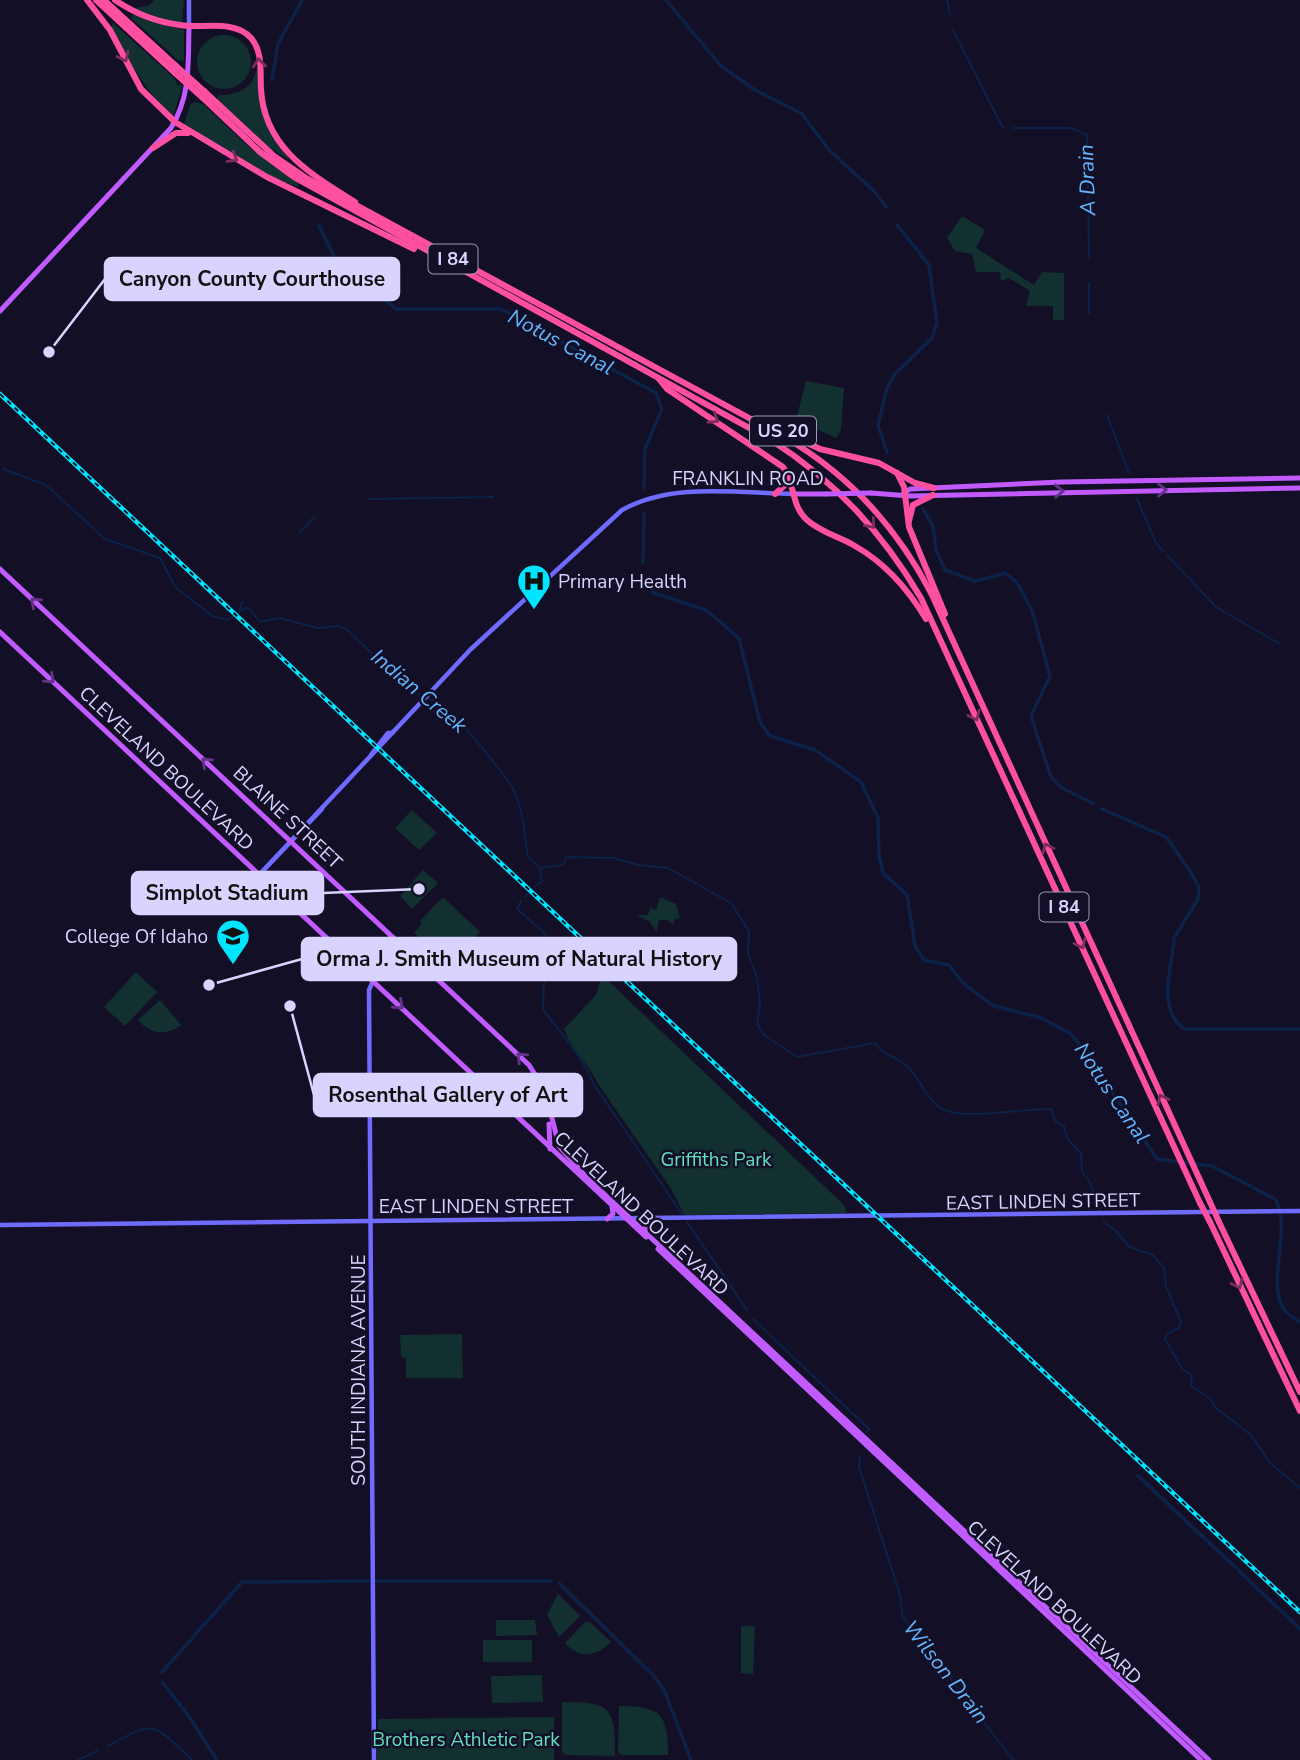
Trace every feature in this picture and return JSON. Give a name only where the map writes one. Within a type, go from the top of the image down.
[{"type":"highway","points":[[87,0],[110,30],[141,89],[175,122],[267,177],[498,290]]},
{"type":"highway","name":"I 84","points":[[96,0],[176,69]]},
{"type":"highway","name":"I 84","points":[[104,0],[260,152],[294,177],[771,440],[814,469],[851,502],[883,538],[906,574],[947,654],[1200,1202],[1300,1411]]},
{"type":"highway","points":[[115,0],[154,19],[189,26],[230,27],[252,39],[260,57],[263,112],[280,146],[313,175],[383,221]]},
{"type":"highway","name":"I 84","points":[[203,95],[290,168],[807,451],[843,477],[871,505],[916,564],[1300,1392]]},
{"type":"highway","points":[[153,148],[178,132],[194,135]]},
{"type":"highway","name":"US 20","points":[[656,375],[667,388],[788,472],[793,494]]},
{"type":"highway","name":"US 20","points":[[720,402],[820,449],[879,463],[933,492]]},
{"type":"highway","points":[[771,459],[787,477],[786,484],[775,494]]},
{"type":"highway","points":[[896,472],[904,493],[909,527],[939,594],[955,650]]},
{"type":"highway","points":[[909,527],[913,505],[933,492]]},
{"type":"highway","points":[[793,494],[808,521],[869,554],[900,581],[947,654]]},
{"type":"main road","points":[[0,312],[175,122],[188,85],[189,0]]},
{"type":"main road","name":"US 20","points":[[1251,479],[1300,478]]},
{"type":"main road","points":[[1193,489],[1247,485],[1251,479]]},
{"type":"main road","name":"FRANKLIN ROAD","points":[[933,492],[1035,483],[1251,479]]},
{"type":"main road","points":[[991,493],[992,488],[1035,483]]},
{"type":"main road","name":"US 20","points":[[1193,489],[1300,488]]},
{"type":"main road","name":"FRANKLIN ROAD","points":[[259,876],[371,756],[388,733],[392,733],[470,650],[602,527],[632,505],[663,494],[904,493],[910,489],[991,493],[1193,489]]},
{"type":"main road","name":"BLAINE STREET","points":[[0,569],[536,1073],[545,1090],[559,1146],[579,1168]]},
{"type":"main road","name":"CLEVELAND BOULEVARD","points":[[0,632],[550,1149],[612,1206],[645,1232],[1209,1760]]},
{"type":"main road","points":[[373,981],[404,947]]},
{"type":"main road","name":"SOUTH INDIANA AVENUE","points":[[373,981],[369,990],[374,1760]]},
{"type":"main road","points":[[550,1116],[550,1149]]},
{"type":"main road","points":[[540,1139],[549,1134]]},
{"type":"main road","name":"CLEVELAND BOULEVARD","points":[[579,1168],[1201,1760]]},
{"type":"main road","points":[[607,1219],[612,1214],[612,1206]]},
{"type":"main road","name":"EAST LINDEN STREET","points":[[0,1225],[1300,1211]]},
{"type":"main road","points":[[645,1232],[646,1224],[655,1218]]},
{"type":"green space","points":[[154,0],[184,0],[182,23],[156,18],[134,8],[148,6]]},
{"type":"green space","points":[[133,14],[184,30],[184,61],[178,60],[131,18]]},
{"type":"green space","points":[[113,23],[174,78],[178,86],[183,85],[173,116],[138,74],[111,27]]},
{"type":"green space","points":[[229,35],[239,39],[247,47],[251,62],[247,77],[239,85],[219,89],[209,85],[201,77],[197,57],[201,47],[209,39]]},
{"type":"green space","points":[[257,67],[272,125],[289,160],[269,147],[217,100],[218,95],[232,94],[248,86]]},
{"type":"green space","points":[[194,102],[203,104],[249,147],[298,183],[298,187],[272,178],[184,124],[190,105]]},
{"type":"green space","points":[[962,216],[985,230],[976,248],[1034,285],[1042,272],[1064,273],[1064,320],[1053,320],[1053,306],[1026,306],[1030,291],[1009,278],[1001,281],[1000,272],[976,272],[972,254],[955,251],[947,238]]},
{"type":"green space","points":[[806,381],[844,388],[841,430],[836,438],[796,420]]},
{"type":"green space","points":[[412,810],[437,833],[419,850],[395,828]]},
{"type":"green space","points":[[423,870],[438,883],[412,909],[400,896]]},
{"type":"green space","points":[[443,897],[480,932],[457,956],[454,954],[446,963],[414,933],[422,924],[420,921]]},
{"type":"green space","points":[[660,897],[676,904],[680,918],[675,919],[673,924],[667,920],[659,920],[657,932],[649,921],[636,915],[648,915],[650,908],[656,910]]},
{"type":"green space","points":[[136,972],[157,992],[125,1026],[104,1007]]},
{"type":"green space","name":"Griffiths Park","points":[[602,975],[844,1205],[847,1213],[684,1215],[672,1190],[571,1044],[564,1029],[596,995]]},
{"type":"green space","points":[[160,1000],[181,1025],[170,1031],[159,1032],[148,1029],[138,1020]]},
{"type":"green space","points":[[462,1334],[463,1378],[406,1378],[406,1358],[401,1357],[400,1335]]},
{"type":"green space","points":[[558,1594],[580,1616],[559,1637],[547,1615]]},
{"type":"green space","points":[[496,1620],[535,1620],[537,1635],[496,1636]]},
{"type":"green space","points":[[585,1622],[590,1622],[611,1642],[600,1651],[588,1654],[570,1648],[565,1643]]},
{"type":"green space","points":[[741,1626],[755,1626],[753,1674],[741,1673]]},
{"type":"green space","points":[[483,1640],[532,1640],[532,1662],[483,1662]]},
{"type":"green space","points":[[542,1675],[543,1702],[492,1703],[491,1676]]},
{"type":"green space","points":[[562,1702],[591,1704],[607,1711],[614,1727],[615,1756],[565,1755],[562,1752]]},
{"type":"green space","points":[[619,1706],[653,1710],[659,1715],[666,1730],[668,1755],[618,1753]]},
{"type":"green space","name":"Brothers Athletic Park","points":[[554,1717],[554,1760],[377,1760],[378,1719]]},
{"type":"waterway","name":"Notus Canal","points":[[272,80],[278,44],[302,0]]},
{"type":"waterway","points":[[666,0],[720,65],[755,90],[802,114],[829,150],[874,191],[886,207]]},
{"type":"waterway","name":"A Drain","points":[[947,0],[950,15]]},
{"type":"waterway","name":"A Drain","points":[[953,30],[1003,128]]},
{"type":"waterway","name":"A Drain","points":[[1014,128],[1071,128],[1087,135],[1089,257]]},
{"type":"waterway","points":[[887,452],[878,425],[887,388],[894,375],[932,338],[937,323],[929,265],[897,225]]},
{"type":"waterway","name":"Notus Canal","points":[[319,226],[335,258]]},
{"type":"waterway","name":"Notus Canal","points":[[337,261],[396,309],[501,309],[656,393],[662,409],[645,449],[644,488]]},
{"type":"waterway","name":"A Drain","points":[[1089,283],[1089,313]]},
{"type":"waterway","name":"A Drain","points":[[1107,415],[1129,473]]},
{"type":"waterway","name":"Indian Creek","points":[[3,469],[46,485],[105,539],[160,558],[175,587],[212,616],[227,620],[245,608],[250,609],[260,622],[279,618],[318,628],[338,626],[346,629],[406,684],[450,711],[480,745],[517,797],[528,857],[540,868],[563,865],[566,857],[614,858],[639,865],[668,868],[731,903],[749,931],[748,954],[757,977],[760,1002],[757,1024],[764,1035],[797,1057],[875,1043],[909,1068],[934,1103],[948,1111],[976,1114],[1051,1109],[1056,1122],[1064,1126],[1067,1138],[1081,1153],[1082,1172],[1090,1182],[1100,1210]]},
{"type":"waterway","points":[[370,499],[493,497]]},
{"type":"waterway","name":"A Drain","points":[[1137,499],[1156,543],[1163,551]]},
{"type":"waterway","points":[[923,509],[933,526],[936,550],[945,570],[975,581],[1006,573],[1017,583],[1032,610],[1050,676],[1031,716],[1051,777],[1062,788],[1094,804]]},
{"type":"waterway","name":"Notus Canal","points":[[643,562],[644,513]]},
{"type":"waterway","points":[[300,532],[315,516]]},
{"type":"waterway","name":"A Drain","points":[[1167,555],[1216,607],[1280,644]]},
{"type":"waterway","name":"Notus Canal","points":[[645,580],[654,593],[706,610],[739,638],[760,722],[770,736],[815,750],[861,782],[878,818],[879,856],[883,873],[907,895],[915,946],[924,960],[949,965],[965,985],[994,1006],[1042,1018],[1071,1034],[1101,1072],[1157,1159],[1212,1166],[1275,1199],[1280,1210],[1281,1223],[1277,1284],[1279,1297],[1283,1308],[1300,1322]]},
{"type":"waterway","points":[[240,609],[242,602]]},
{"type":"waterway","points":[[1102,809],[1166,837],[1199,887],[1198,899],[1174,938]]},
{"type":"waterway","name":"Wilson Drain","points":[[535,886],[542,882],[540,868]]},
{"type":"waterway","name":"Wilson Drain","points":[[525,897],[528,894]]},
{"type":"waterway","name":"Wilson Drain","points":[[521,901],[517,909],[546,934],[543,1010],[578,1055],[593,1083],[682,1214]]},
{"type":"waterway","points":[[1174,941],[1168,1000],[1176,1021],[1184,1029],[1300,1029]]},
{"type":"waterway","name":"Indian Creek","points":[[1103,1221],[1116,1231],[1129,1247],[1153,1255],[1164,1268],[1166,1287],[1181,1322],[1179,1328],[1167,1334],[1165,1339],[1182,1369],[1192,1375],[1191,1386],[1211,1399],[1216,1408],[1251,1435],[1270,1463],[1300,1488]]},
{"type":"waterway","name":"Wilson Drain","points":[[687,1222],[747,1310]]},
{"type":"waterway","name":"Wilson Drain","points":[[753,1319],[869,1429],[866,1432]]},
{"type":"waterway","name":"Wilson Drain","points":[[860,1456],[859,1467],[901,1598],[902,1615],[1013,1760]]},
{"type":"waterway","points":[[1138,1476],[1235,1567]]},
{"type":"waterway","points":[[1238,1570],[1300,1629]]},
{"type":"waterway","points":[[162,1672],[242,1582],[368,1581]]},
{"type":"waterway","points":[[376,1581],[551,1581]]},
{"type":"waterway","points":[[559,1583],[655,1677],[665,1692],[691,1760]]},
{"type":"waterway","points":[[162,1682],[188,1715],[217,1760]]},
{"type":"waterway","points":[[108,1746],[136,1732],[153,1729],[169,1738],[192,1760]]},
{"type":"waterway","points":[[78,1760],[97,1751]]},
{"type":"railway","points":[[0,394],[1300,1612]]},
{"type":"place","name":"Canyon County Courthouse","points":[[49,352]]},
{"type":"place","name":"Primary Health","points":[[534,611]]},
{"type":"place","name":"Simplot Stadium","points":[[419,889]]},
{"type":"place","name":"College Of Idaho","points":[[233,966]]},
{"type":"place","name":"Orma J. Smith Museum of Natural History","points":[[209,985]]},
{"type":"place","name":"Rosenthal Gallery of Art","points":[[290,1006]]}]
